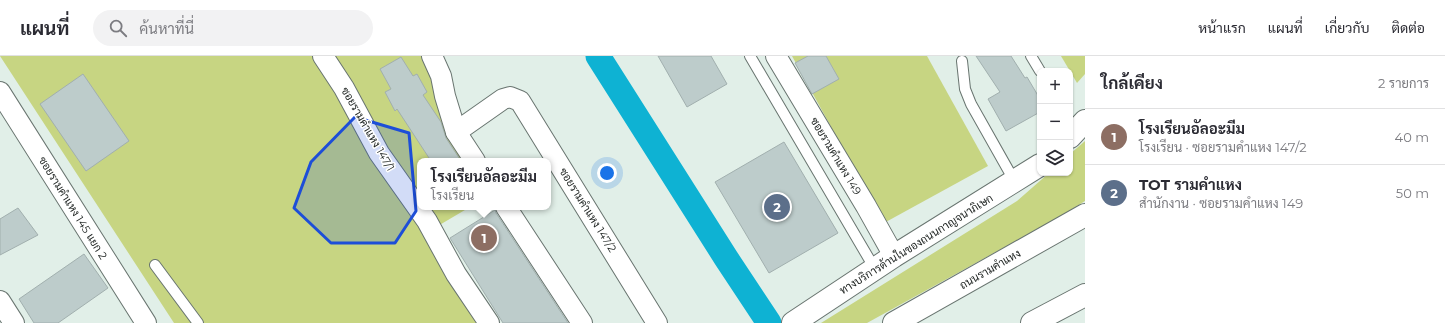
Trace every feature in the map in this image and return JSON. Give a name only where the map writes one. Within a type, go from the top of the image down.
[{"type":"main road","name":"ทางบริการด้านในของถนนกาญจนาภิเษก","points":[[793,323],[894,256],[1037,167]]},
{"type":"main road","name":"ถนนรามคำแหง","points":[[894,323],[1085,215]]},
{"type":"main road","points":[[1032,323],[1085,295]]},
{"type":"street","name":"ซอยรามคำแหง 147/1","points":[[323,56],[344,88],[380,153],[417,207]]},
{"type":"street","points":[[432,56],[441,76],[445,96],[456,132],[473,158]]},
{"type":"street","name":"ซอยรามคำแหง 149","points":[[776,56],[866,206],[894,256]]},
{"type":"street","name":"ซอยรามคำแหง 145 แยก 2","points":[[0,92],[146,323]]},
{"type":"street","name":"ซอยรามคำแหง 147/2","points":[[456,132],[503,98],[510,97],[520,101],[657,323]]},
{"type":"street","name":"ซอยรามคำแหง 147/1","points":[[419,210],[456,274],[489,323]]},
{"type":"street","points":[[508,210],[582,323]]},
{"type":"street","points":[[0,301],[14,323]]},
{"type":"lane","points":[[750,56],[875,269]]},
{"type":"lane","points":[[1031,56],[1038,68]]},
{"type":"lane","points":[[962,61],[965,89],[971,104],[1015,182]]},
{"type":"lane","points":[[155,265],[198,323]]},
{"type":"highlighted area","points":[[355,117],[409,133],[416,211],[395,243],[331,243],[294,208],[311,162]]},
{"type":"green space","points":[[0,56],[423,56],[467,158],[417,158],[417,210],[465,210],[426,233],[479,323],[174,323]]},
{"type":"green space","points":[[792,56],[927,56],[988,166],[884,223]]},
{"type":"green space","points":[[1061,56],[1085,56],[1085,74],[1077,83],[1073,76],[1073,68],[1068,68]]},
{"type":"green space","points":[[1085,141],[1085,201],[1061,216],[867,323],[821,323],[1017,201],[1046,176],[1073,176],[1073,151]]},
{"type":"building","points":[[658,56],[711,56],[727,84],[687,107]]},
{"type":"building","points":[[808,56],[826,56],[839,79],[812,94],[795,63]]},
{"type":"building","points":[[976,56],[1011,56],[1025,78],[1027,77],[1037,94],[1037,114],[1006,131],[988,99],[1000,92]]},
{"type":"building","points":[[401,57],[413,76],[417,74],[427,92],[423,95],[441,122],[446,138],[459,158],[429,158],[397,109],[395,111],[385,92],[391,89],[380,69]]},
{"type":"building","points":[[83,74],[129,141],[86,171],[40,104]]},
{"type":"building","points":[[784,142],[838,233],[769,273],[715,182]]},
{"type":"building","points":[[18,208],[38,235],[0,255],[0,219]]},
{"type":"building","points":[[495,210],[568,323],[503,323],[450,238]]},
{"type":"building","points":[[84,254],[108,288],[58,323],[34,323],[19,299]]},
{"type":"waterway","points":[[598,56],[769,323]]},
{"type":"place","name":"TOT รามคำแหง","points":[[777,207]]},
{"type":"place","name":"โรงเรียนอัลอะมีม","points":[[484,238]]}]
